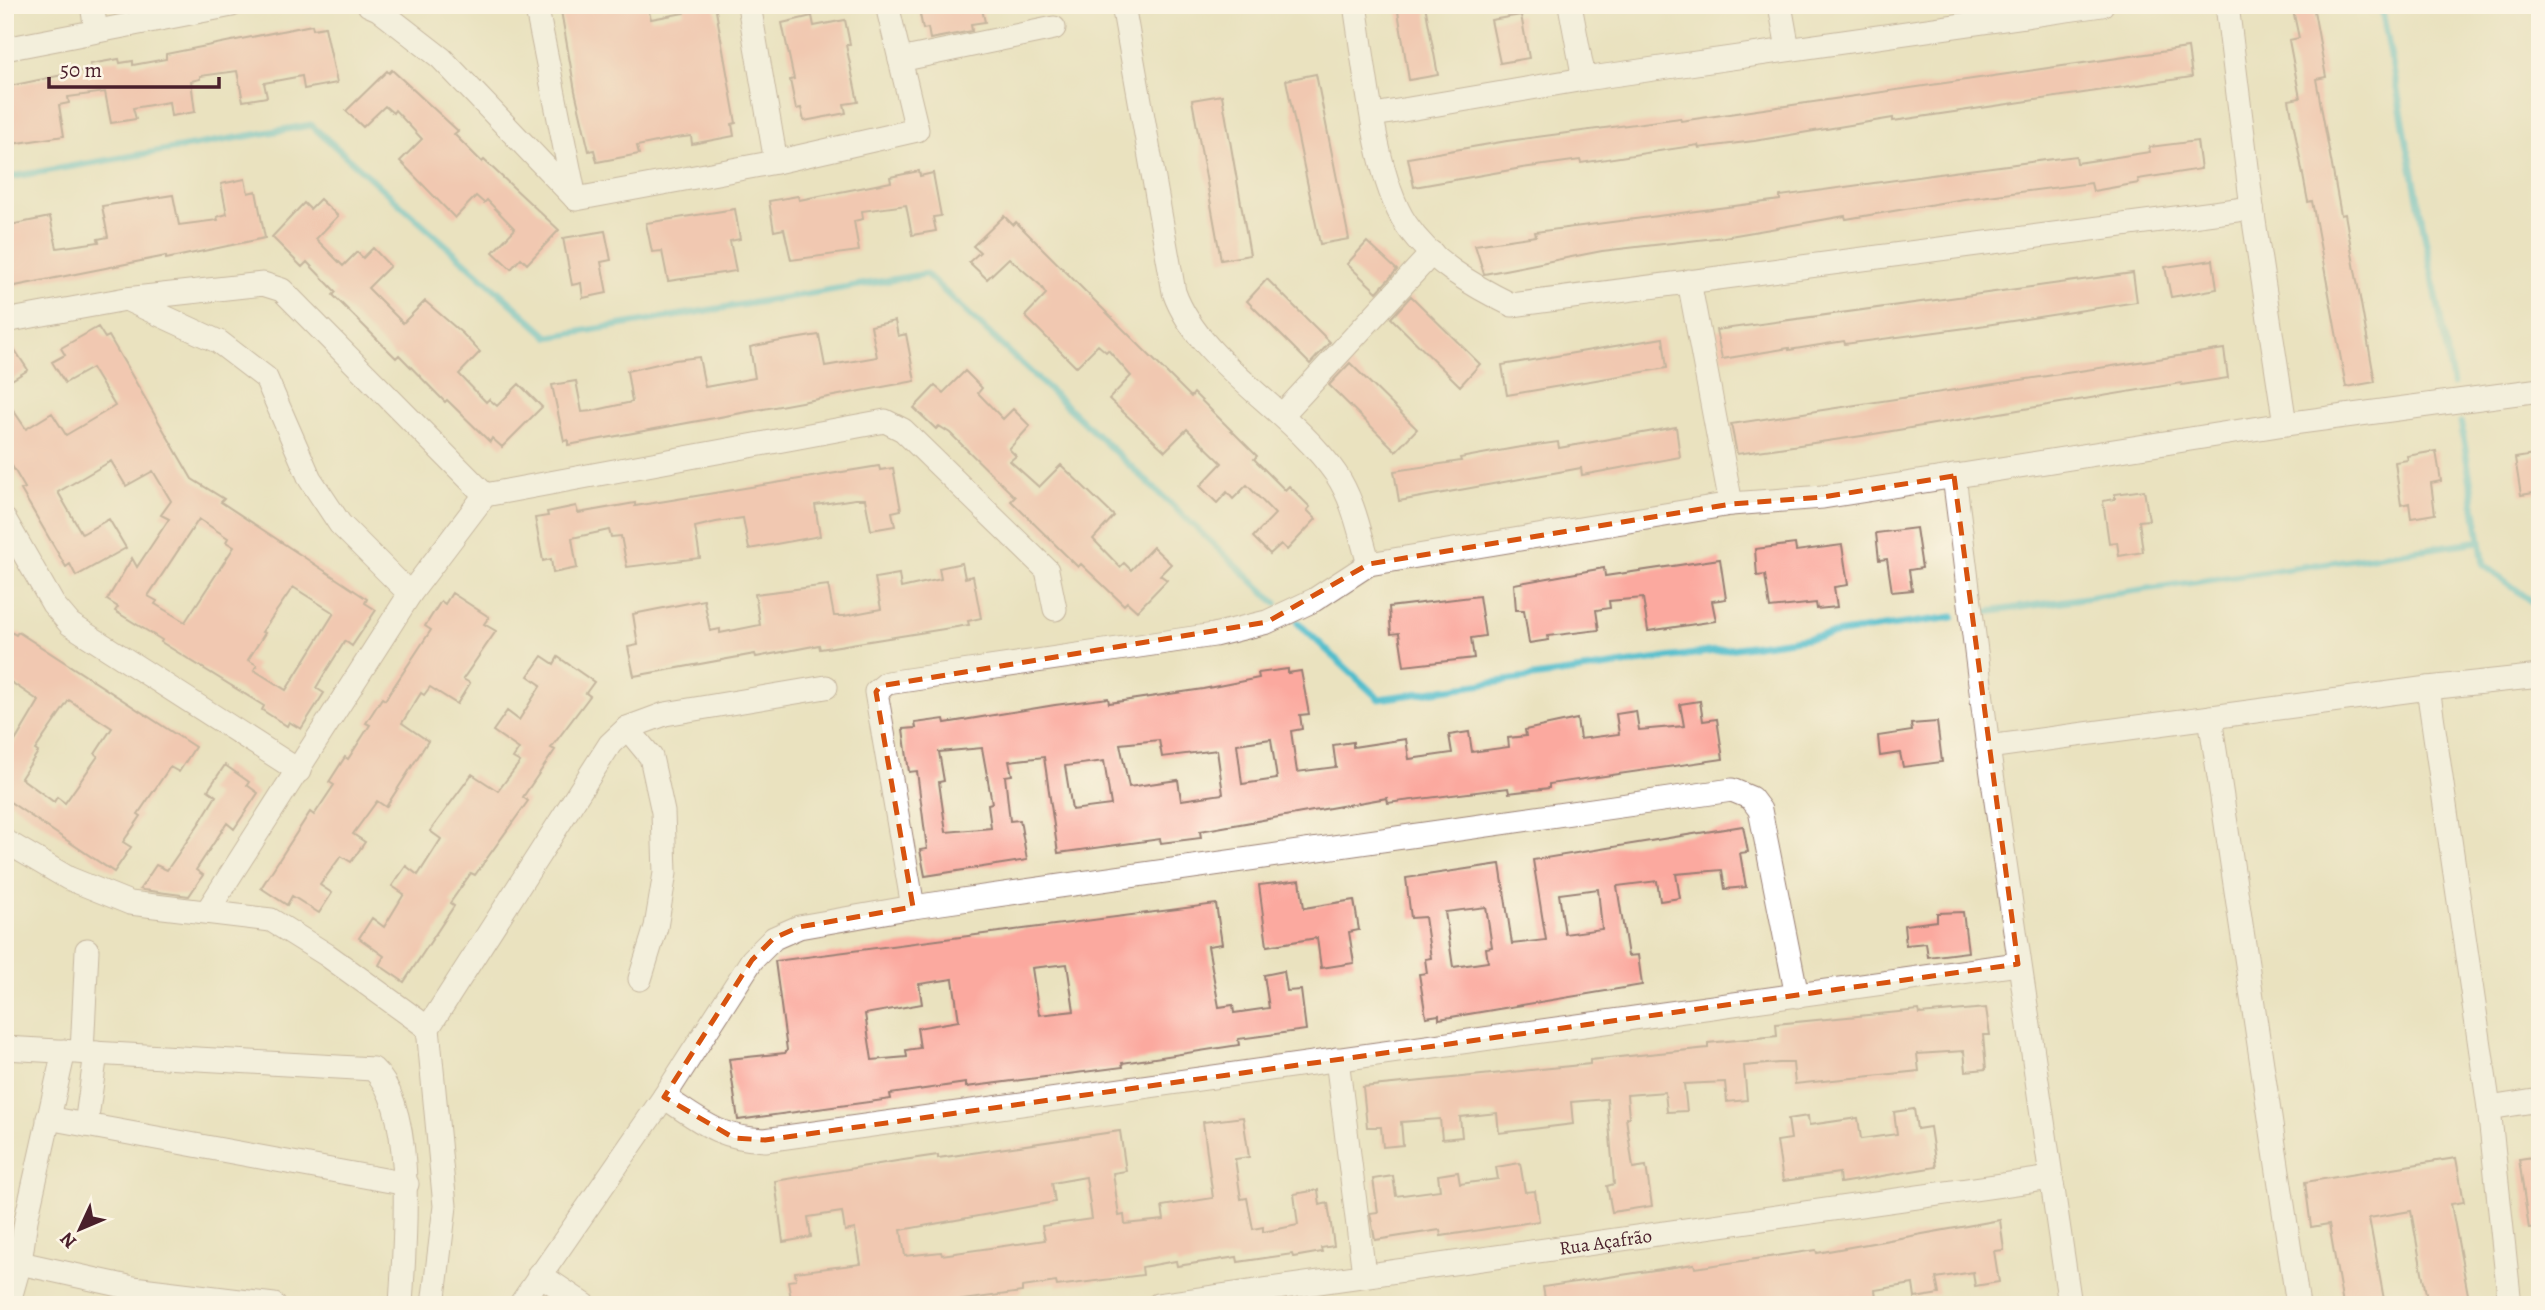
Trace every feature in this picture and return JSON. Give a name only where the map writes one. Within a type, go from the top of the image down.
[{"type":"street","points":[[92,5],[96,30]]},
{"type":"street","points":[[5,49],[232,5]]},
{"type":"street","points":[[369,5],[378,9],[441,58],[576,199]]},
{"type":"street","points":[[536,5],[576,199]]},
{"type":"street","points":[[748,5],[776,162]]},
{"type":"street","points":[[576,199],[776,162],[917,130],[887,5]]},
{"type":"street","points":[[1355,5],[1387,187],[1406,225],[1432,253],[1475,287],[1512,305],[2252,208]]},
{"type":"street","points":[[1570,5],[1584,79]]},
{"type":"street","points":[[1780,5],[1788,49]]},
{"type":"street","points":[[1374,115],[1584,79],[1788,49],[2003,11],[2102,5]]},
{"type":"street","points":[[2227,5],[2252,208],[2285,424]]},
{"type":"street","points":[[1127,6],[1174,292],[1182,314],[1203,341],[1309,440],[1338,476],[1369,564]]},
{"type":"street","points":[[900,60],[1054,27]]},
{"type":"street","points":[[1282,415],[1432,253]]},
{"type":"street","points":[[1689,281],[1731,504]]},
{"type":"street","points":[[5,321],[127,299],[262,284],[282,289],[485,495]]},
{"type":"street","points":[[127,299],[219,342],[267,378],[310,479],[340,524],[410,594]]},
{"type":"street","points":[[913,907],[876,692],[880,686],[1214,635],[1267,622],[1314,600],[1369,564],[1731,504],[1823,497],[2285,424],[2540,390]]},
{"type":"street","points":[[208,910],[410,594],[485,495],[885,421],[903,430],[1047,570],[1055,609]]},
{"type":"street","points":[[1954,476],[2018,964],[2070,1305]]},
{"type":"street","points":[[5,520],[54,604],[70,624],[299,771]]},
{"type":"street","points":[[1988,747],[2428,688],[2540,676]]},
{"type":"street","points":[[433,1305],[444,1206],[428,1028],[610,744],[627,728],[665,714],[826,687]]},
{"type":"street","points":[[2428,688],[2489,1108],[2510,1305]]},
{"type":"street","points":[[2210,717],[2298,1305]]},
{"type":"street","points":[[627,728],[651,757],[663,812],[665,873],[656,927],[640,979]]},
{"type":"street","points":[[520,1305],[664,1097],[752,960],[774,938],[799,927],[913,907],[1732,790],[1751,798],[1760,810],[1797,996]]},
{"type":"street","points":[[5,841],[68,878],[130,903],[155,908],[208,910],[271,920],[327,955],[428,1028]]},
{"type":"street","points":[[86,1125],[81,1052],[87,950]]},
{"type":"street","points":[[664,1097],[712,1129],[734,1138],[765,1140],[2018,964]]},
{"type":"street","points":[[5,1048],[373,1069],[382,1078],[394,1106],[407,1184],[401,1305]]},
{"type":"street","points":[[8,1305],[20,1263],[26,1220],[48,1118],[81,1052]]},
{"type":"street","points":[[1337,1059],[1364,1274]]},
{"type":"street","points":[[2489,1108],[2540,1100]]},
{"type":"street","points":[[48,1118],[407,1184]]},
{"type":"street","name":"Rua Açafrão","points":[[1158,1305],[2051,1178]]},
{"type":"street","points":[[20,1263],[132,1288],[274,1305]]},
{"type":"street","points":[[539,1275],[585,1305]]},
{"type":"highlighted area","points":[[1954,476],[2018,964],[765,1140],[734,1138],[664,1097],[752,960],[774,938],[799,927],[913,907],[876,692],[880,686],[1267,622],[1369,564],[1731,504],[1823,497]]},
{"type":"building","points":[[560,5],[647,5],[651,19],[684,13],[682,5],[715,5],[736,123],[732,124],[734,136],[692,144],[691,136],[676,138],[637,146],[639,154],[597,162],[594,150],[589,151]]},
{"type":"building","points":[[918,5],[981,5],[985,22],[971,24],[972,31],[930,39],[928,28],[923,29]]},
{"type":"building","points":[[1397,5],[1425,5],[1438,75],[1409,80]]},
{"type":"building","points":[[2292,5],[2313,5],[2326,77],[2316,79],[2341,215],[2345,214],[2375,382],[2346,387],[2312,201],[2308,202],[2289,100],[2300,98],[2289,40],[2299,38]]},
{"type":"building","points":[[1521,15],[1529,58],[1500,63],[1491,20]]},
{"type":"building","points":[[812,16],[814,26],[845,20],[850,44],[846,45],[858,102],[844,104],[846,113],[804,121],[801,108],[796,109],[790,80],[794,79],[782,23]]},
{"type":"building","points":[[312,25],[313,29],[325,27],[337,83],[304,89],[302,76],[264,83],[267,97],[243,101],[237,71],[200,76],[200,79],[191,81],[195,112],[171,116],[169,102],[133,108],[136,119],[111,123],[105,92],[68,97],[69,103],[59,105],[64,136],[5,145],[5,87],[91,69],[90,64],[119,59],[120,63],[133,61],[133,65],[166,59],[166,54]]},
{"type":"building","points":[[2188,48],[2192,77],[1893,121],[1893,118],[1754,141],[1699,148],[1698,145],[1581,163],[1580,160],[1414,187],[1408,158],[1507,141],[1680,118],[1681,121]]},
{"type":"building","points":[[392,70],[458,131],[454,134],[482,162],[484,160],[559,230],[527,264],[521,258],[511,269],[493,252],[515,229],[487,200],[484,203],[476,196],[455,218],[400,161],[422,139],[395,110],[393,113],[385,106],[363,127],[346,111],[387,71],[389,73]]},
{"type":"building","points":[[1316,74],[1349,239],[1320,244],[1286,80]]},
{"type":"building","points":[[1222,95],[1250,255],[1221,260],[1192,100]]},
{"type":"building","points":[[2197,141],[2201,169],[2138,179],[2139,183],[2093,191],[2091,183],[1964,199],[1724,237],[1602,251],[1484,274],[1475,245],[1536,236],[1535,232],[1780,200],[1780,196],[2076,156],[2077,163],[2150,152],[2149,147]]},
{"type":"building","points":[[919,171],[920,176],[933,173],[941,216],[933,217],[936,231],[912,235],[906,205],[862,211],[863,219],[854,221],[859,251],[791,260],[784,229],[774,231],[769,201],[798,196],[799,200],[891,182],[890,177]]},
{"type":"building","points":[[245,179],[248,193],[256,191],[265,238],[5,288],[5,226],[50,217],[57,248],[99,242],[98,239],[108,237],[102,206],[173,195],[179,225],[218,220],[217,217],[227,214],[221,184]]},
{"type":"building","points":[[320,199],[338,216],[316,239],[343,266],[357,252],[363,258],[373,248],[390,266],[368,288],[403,323],[425,301],[463,334],[480,352],[459,374],[486,402],[489,399],[497,406],[519,384],[542,407],[502,447],[492,438],[490,442],[447,400],[445,402],[399,355],[396,358],[333,295],[336,292],[307,262],[302,267],[272,237],[304,203],[310,209]]},
{"type":"building","points":[[735,209],[740,239],[730,241],[736,271],[668,281],[662,251],[652,252],[646,223]]},
{"type":"building","points":[[1004,216],[1013,225],[1016,222],[1191,397],[1194,393],[1257,456],[1254,459],[1285,490],[1289,486],[1310,507],[1307,510],[1316,519],[1287,550],[1281,544],[1270,554],[1253,537],[1275,514],[1247,485],[1233,499],[1227,492],[1217,503],[1200,486],[1222,463],[1187,429],[1165,451],[1109,399],[1131,376],[1108,350],[1106,352],[1098,345],[1076,367],[1025,316],[1046,294],[1040,285],[1009,258],[987,279],[969,262],[980,252],[973,246]]},
{"type":"building","points":[[605,231],[611,260],[601,262],[607,293],[583,298],[581,283],[572,285],[563,238]]},
{"type":"building","points":[[1367,242],[1397,270],[1377,292],[1347,264]]},
{"type":"building","points":[[2213,260],[2217,289],[2171,297],[2165,267]]},
{"type":"building","points":[[2133,273],[2137,302],[1966,328],[1845,344],[1844,341],[1722,359],[1716,330]]},
{"type":"building","points":[[1267,279],[1330,342],[1310,364],[1247,301]]},
{"type":"building","points":[[1411,296],[1480,364],[1460,386],[1391,318]]},
{"type":"building","points":[[895,321],[898,336],[906,334],[915,381],[568,445],[568,440],[564,441],[552,385],[576,381],[582,412],[592,411],[632,402],[627,371],[675,360],[699,357],[705,387],[755,378],[750,347],[775,342],[819,335],[825,366],[877,357],[871,326]]},
{"type":"building","points":[[98,327],[105,338],[109,336],[192,479],[224,499],[221,502],[367,599],[365,603],[376,610],[352,646],[345,641],[316,688],[324,693],[301,729],[289,722],[287,726],[262,710],[264,706],[115,611],[118,607],[107,600],[132,558],[137,567],[169,519],[161,515],[171,501],[153,471],[126,486],[111,461],[58,492],[82,534],[109,519],[126,548],[76,576],[70,564],[66,567],[21,490],[25,488],[5,454],[5,398],[26,429],[52,413],[66,435],[115,406],[92,368],[65,383],[52,362],[65,355],[61,348]],"holes":[[[199,519],[228,538],[226,542],[234,547],[185,622],[155,604],[157,601],[148,596]],[[293,587],[334,613],[286,690],[254,670],[257,665],[248,660],[265,633],[262,632]]]},
{"type":"building","points":[[5,335],[28,370],[5,384]]},
{"type":"building","points":[[1663,338],[1667,368],[1507,395],[1502,365]]},
{"type":"building","points":[[2224,349],[2228,378],[2181,383],[1862,436],[1737,454],[1731,424]]},
{"type":"building","points":[[1350,363],[1417,429],[1396,451],[1329,385]]},
{"type":"building","points":[[965,371],[982,388],[978,393],[1003,419],[1013,409],[1030,426],[1009,449],[1016,456],[1010,461],[1039,487],[1061,465],[1114,516],[1093,539],[1120,567],[1124,563],[1131,570],[1153,547],[1171,564],[1160,575],[1167,580],[1137,611],[1127,602],[1124,605],[1081,564],[1078,567],[1011,501],[1015,497],[950,433],[939,426],[936,429],[914,408],[935,386],[943,393]]},
{"type":"building","points":[[1676,427],[1680,457],[1582,475],[1581,468],[1399,501],[1394,471],[1461,461],[1460,458],[1515,448],[1558,442],[1559,448]]},
{"type":"building","points":[[2436,451],[2441,481],[2431,483],[2435,514],[2411,518],[2409,503],[2401,505],[2395,462],[2408,460],[2407,456]]},
{"type":"building","points":[[2540,454],[2540,492],[2521,495],[2515,458]]},
{"type":"building","points":[[879,466],[880,470],[893,468],[901,510],[892,512],[895,526],[871,530],[865,499],[855,499],[815,505],[820,536],[749,549],[743,518],[716,522],[695,527],[700,558],[627,567],[621,536],[611,537],[609,530],[572,538],[577,568],[553,573],[551,559],[543,561],[535,518],[548,516],[547,512],[576,506],[578,513],[635,503],[635,506]]},
{"type":"building","points":[[2144,490],[2149,520],[2139,521],[2143,552],[2119,556],[2117,542],[2109,543],[2103,501],[2115,499],[2115,494]]},
{"type":"building","points":[[1916,528],[1922,568],[1909,570],[1912,590],[1892,592],[1887,559],[1879,560],[1876,533]]},
{"type":"building","points":[[1795,544],[1796,551],[1842,545],[1848,585],[1834,587],[1837,607],[1817,609],[1816,603],[1770,608],[1765,575],[1757,576],[1755,549]]},
{"type":"building","points":[[1720,559],[1726,599],[1712,601],[1716,621],[1648,631],[1643,598],[1609,601],[1610,608],[1596,610],[1599,630],[1548,636],[1549,640],[1529,643],[1524,610],[1516,610],[1514,584],[1604,568],[1605,576]]},
{"type":"building","points":[[962,563],[965,578],[973,576],[981,618],[968,621],[969,625],[820,649],[819,645],[756,657],[755,654],[634,676],[628,647],[638,645],[633,614],[704,600],[710,631],[720,629],[720,633],[760,625],[755,594],[828,585],[834,616],[844,616],[881,609],[875,578],[899,574],[901,588],[941,579],[939,568]]},
{"type":"building","points":[[452,593],[489,617],[484,624],[496,631],[463,679],[470,683],[457,704],[430,687],[424,695],[421,693],[402,723],[428,741],[386,807],[377,801],[353,834],[365,842],[351,862],[341,856],[320,885],[332,893],[319,913],[292,896],[287,905],[261,888],[310,812],[314,815],[334,785],[329,782],[345,757],[348,759],[370,725],[366,723],[382,698],[385,700],[431,630],[425,626],[441,601],[445,604]]},
{"type":"building","points":[[1479,596],[1485,636],[1471,638],[1474,658],[1404,666],[1399,633],[1391,634],[1389,607]]},
{"type":"building","points":[[5,629],[16,635],[18,632],[195,747],[179,772],[170,767],[138,814],[141,816],[123,842],[131,847],[114,872],[7,800],[5,802],[5,758],[39,701],[5,678]],"holes":[[[69,700],[112,728],[95,754],[98,756],[65,803],[57,797],[54,802],[21,778],[38,752],[35,750]]]},
{"type":"building","points":[[542,656],[554,664],[558,657],[594,682],[586,693],[590,696],[551,748],[555,750],[523,797],[528,801],[475,875],[471,873],[450,903],[454,906],[404,982],[379,965],[384,956],[359,938],[372,918],[384,927],[404,894],[392,886],[406,866],[418,875],[441,839],[430,831],[472,774],[498,791],[520,762],[513,758],[519,749],[493,731],[507,711],[519,720],[541,685],[528,676]]},
{"type":"building","points":[[1288,669],[1288,673],[1301,671],[1309,714],[1300,715],[1302,729],[1291,731],[1297,772],[1336,767],[1333,745],[1353,742],[1353,747],[1406,739],[1409,759],[1452,753],[1449,735],[1469,732],[1472,752],[1509,747],[1508,738],[1526,736],[1525,730],[1577,719],[1580,739],[1619,734],[1616,714],[1636,711],[1639,730],[1684,726],[1680,704],[1700,701],[1703,721],[1717,719],[1723,759],[1549,784],[1549,788],[1509,793],[1508,788],[1388,803],[1387,798],[1200,831],[1201,838],[1161,843],[1160,839],[1058,853],[1044,757],[1009,761],[1012,775],[1005,776],[1010,821],[1020,820],[1027,860],[925,876],[920,850],[927,849],[917,771],[909,772],[903,729],[916,728],[915,723],[944,719],[945,723],[1108,698],[1109,703],[1203,689],[1259,678],[1258,673]],"holes":[[[1271,739],[1277,779],[1242,784],[1237,744]],[[1159,740],[1162,757],[1217,750],[1223,794],[1181,800],[1178,780],[1129,787],[1120,744]],[[982,748],[992,803],[988,804],[991,828],[946,832],[939,782],[944,781],[939,752]],[[1104,761],[1111,805],[1072,810],[1065,766]]]},
{"type":"building","points":[[1937,722],[1942,762],[1903,767],[1900,753],[1880,756],[1878,736],[1912,731],[1911,724]]},
{"type":"building","points":[[225,765],[249,782],[247,785],[258,793],[234,829],[227,823],[196,870],[203,875],[189,896],[140,889],[156,865],[167,870],[200,822],[216,796],[208,790]]},
{"type":"building","points":[[1743,826],[1748,852],[1740,853],[1746,887],[1725,889],[1722,870],[1676,874],[1680,898],[1660,901],[1657,881],[1617,886],[1628,956],[1638,955],[1642,985],[1439,1019],[1439,1015],[1426,1017],[1419,974],[1427,973],[1425,959],[1431,958],[1425,917],[1411,918],[1406,878],[1500,864],[1512,944],[1546,940],[1533,860]],"holes":[[[1598,889],[1602,929],[1565,934],[1559,894]],[[1486,907],[1492,947],[1486,948],[1488,962],[1453,967],[1445,912]]]},
{"type":"building","points":[[1300,880],[1304,908],[1354,900],[1359,930],[1349,932],[1354,963],[1321,968],[1317,938],[1267,946],[1259,885]]},
{"type":"building","points":[[1216,904],[1222,944],[1208,946],[1219,1007],[1233,1005],[1234,1013],[1269,1008],[1264,975],[1284,971],[1287,991],[1301,990],[1306,1030],[1238,1039],[1239,1045],[1122,1063],[1123,1067],[966,1087],[966,1083],[890,1094],[891,1099],[738,1120],[729,1059],[785,1053],[787,1050],[775,961]],"holes":[[[1067,964],[1074,1011],[1039,1015],[1032,968]],[[953,979],[959,1021],[917,1028],[920,1048],[906,1050],[907,1057],[872,1060],[865,1014],[922,1004],[919,984]]]},
{"type":"building","points":[[1963,912],[1968,952],[1928,957],[1926,943],[1906,945],[1904,925],[1937,921],[1937,913]]},
{"type":"building","points":[[1986,1008],[1990,1035],[1983,1035],[1986,1069],[1966,1071],[1964,1051],[1917,1054],[1919,1071],[1795,1084],[1793,1063],[1779,1063],[1744,1066],[1747,1100],[1727,1102],[1725,1082],[1684,1084],[1687,1111],[1667,1112],[1665,1092],[1627,1095],[1629,1117],[1626,1118],[1633,1168],[1646,1166],[1652,1206],[1612,1212],[1607,1186],[1614,1184],[1607,1099],[1571,1102],[1573,1124],[1499,1133],[1497,1113],[1460,1117],[1462,1137],[1442,1139],[1440,1119],[1401,1122],[1403,1145],[1383,1147],[1381,1127],[1367,1127],[1363,1087],[1590,1064],[1590,1060],[1708,1048],[1708,1043],[1777,1036],[1776,1024],[1919,1010],[1920,1014]]},
{"type":"building","points":[[1914,1109],[1917,1129],[1930,1127],[1936,1167],[1840,1183],[1839,1173],[1783,1181],[1777,1141],[1791,1139],[1788,1119],[1808,1116],[1809,1125],[1858,1118],[1861,1139],[1897,1134],[1894,1112]]},
{"type":"building","points":[[1243,1117],[1249,1157],[1235,1159],[1241,1199],[1247,1198],[1253,1229],[1263,1227],[1263,1232],[1298,1225],[1294,1194],[1318,1190],[1320,1205],[1328,1203],[1334,1246],[1321,1248],[1322,1252],[1293,1257],[1292,1254],[1238,1262],[1237,1257],[1177,1266],[1176,1261],[1142,1267],[1143,1275],[1057,1286],[1056,1282],[1022,1287],[1022,1292],[926,1305],[792,1305],[788,1281],[796,1280],[795,1272],[861,1264],[855,1229],[845,1231],[842,1212],[808,1217],[811,1237],[783,1242],[775,1181],[938,1155],[938,1158],[1120,1131],[1126,1171],[1113,1173],[1119,1216],[1124,1215],[1125,1224],[1164,1220],[1162,1206],[1213,1198],[1203,1122]],"holes":[[[1086,1177],[1092,1219],[1042,1226],[1045,1240],[942,1255],[941,1252],[905,1256],[901,1230],[1055,1202],[1052,1183]]]},
{"type":"building","points":[[2540,1156],[2540,1228],[2529,1229],[2519,1159]]},
{"type":"building","points":[[2456,1158],[2464,1202],[2451,1204],[2470,1305],[2428,1305],[2411,1211],[2369,1218],[2385,1305],[2343,1305],[2329,1224],[2311,1227],[2305,1182]]},
{"type":"building","points":[[1520,1163],[1525,1192],[1535,1191],[1539,1221],[1441,1236],[1440,1230],[1375,1240],[1370,1213],[1378,1212],[1373,1179],[1393,1176],[1396,1196],[1440,1190],[1438,1175],[1458,1172],[1460,1184],[1498,1179],[1496,1167]]},
{"type":"building","points":[[2000,1220],[2004,1250],[1994,1251],[1999,1282],[1975,1286],[1973,1272],[1936,1278],[1939,1294],[1915,1298],[1913,1284],[1875,1290],[1877,1305],[1852,1305],[1851,1296],[1808,1305],[1790,1305],[1790,1302],[1771,1305],[1657,1305],[1657,1300],[1634,1305],[1546,1305],[1543,1287],[1694,1264],[1695,1268],[1816,1250],[1817,1253]]},
{"type":"waterway","points":[[2381,5],[2453,384]]},
{"type":"waterway","points":[[5,178],[311,125],[549,337],[926,274],[1276,603]]},
{"type":"waterway","points":[[2461,423],[2484,565],[2540,608]]},
{"type":"waterway","points":[[1987,612],[2480,541]]},
{"type":"waterway","points":[[1298,623],[1379,699],[1953,617]]}]
